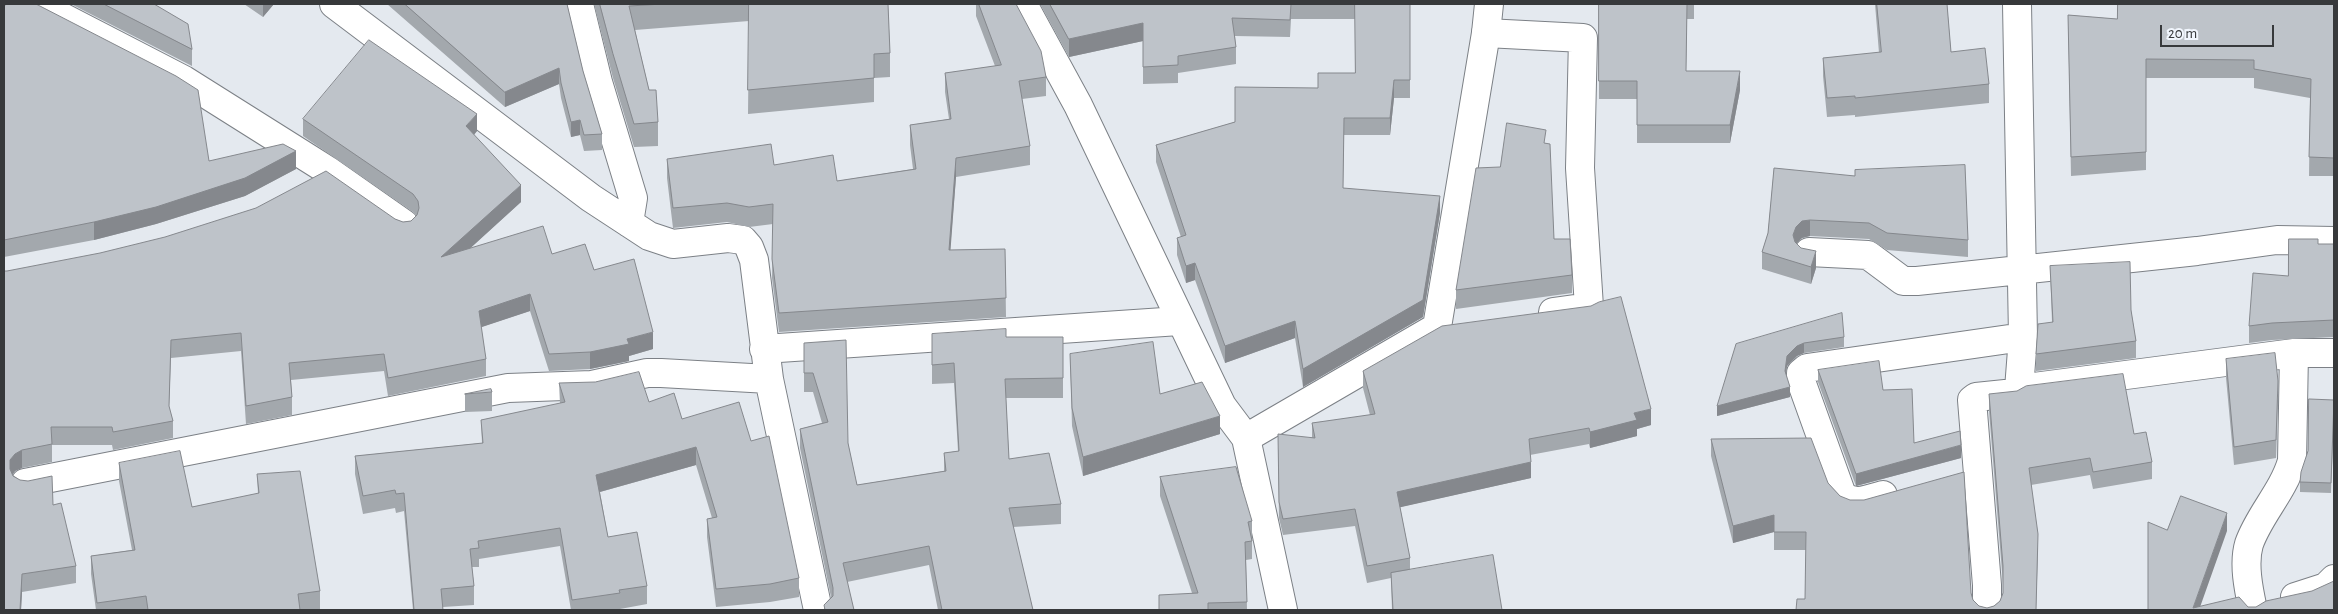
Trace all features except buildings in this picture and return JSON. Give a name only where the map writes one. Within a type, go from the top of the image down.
[{"type":"street","points":[[37,4],[184,80],[327,170],[404,224]]},
{"type":"street","points":[[334,4],[591,198],[649,236],[673,244],[728,238],[743,240],[749,247],[754,260],[769,379],[818,610]]},
{"type":"street","points":[[578,4],[598,82],[633,198],[629,223]]},
{"type":"street","points":[[1023,4],[1078,105],[1179,321],[1222,406],[1246,438],[1283,610]]},
{"type":"street","points":[[1436,328],[1486,33],[1488,4]]},
{"type":"street","points":[[2017,4],[2023,337],[2020,390]]},
{"type":"street","points":[[1486,33],[1583,38],[1580,168],[1589,307],[1532,315]]},
{"type":"street","points":[[303,184],[327,170]]},
{"type":"street","points":[[1809,252],[1868,255],[1903,280],[1917,281],[2277,240],[2334,241]]},
{"type":"street","points":[[764,349],[1179,321]]},
{"type":"street","points":[[1246,438],[1436,328],[1465,324]]},
{"type":"street","points":[[1906,489],[1860,502],[1850,502],[1842,495],[1801,381],[1801,372],[1807,368],[2023,337]]},
{"type":"street","points":[[2294,353],[2292,462],[2289,474],[2253,534],[2248,546],[2246,561],[2252,607],[2326,587],[2334,579]]},
{"type":"street","points":[[1987,610],[1987,585],[1972,400],[1976,397],[2294,353],[2334,354]]},
{"type":"street","points":[[25,483],[508,388],[592,385],[661,372],[769,379]]},
{"type":"street","points":[[1951,476],[1977,470]]}]
